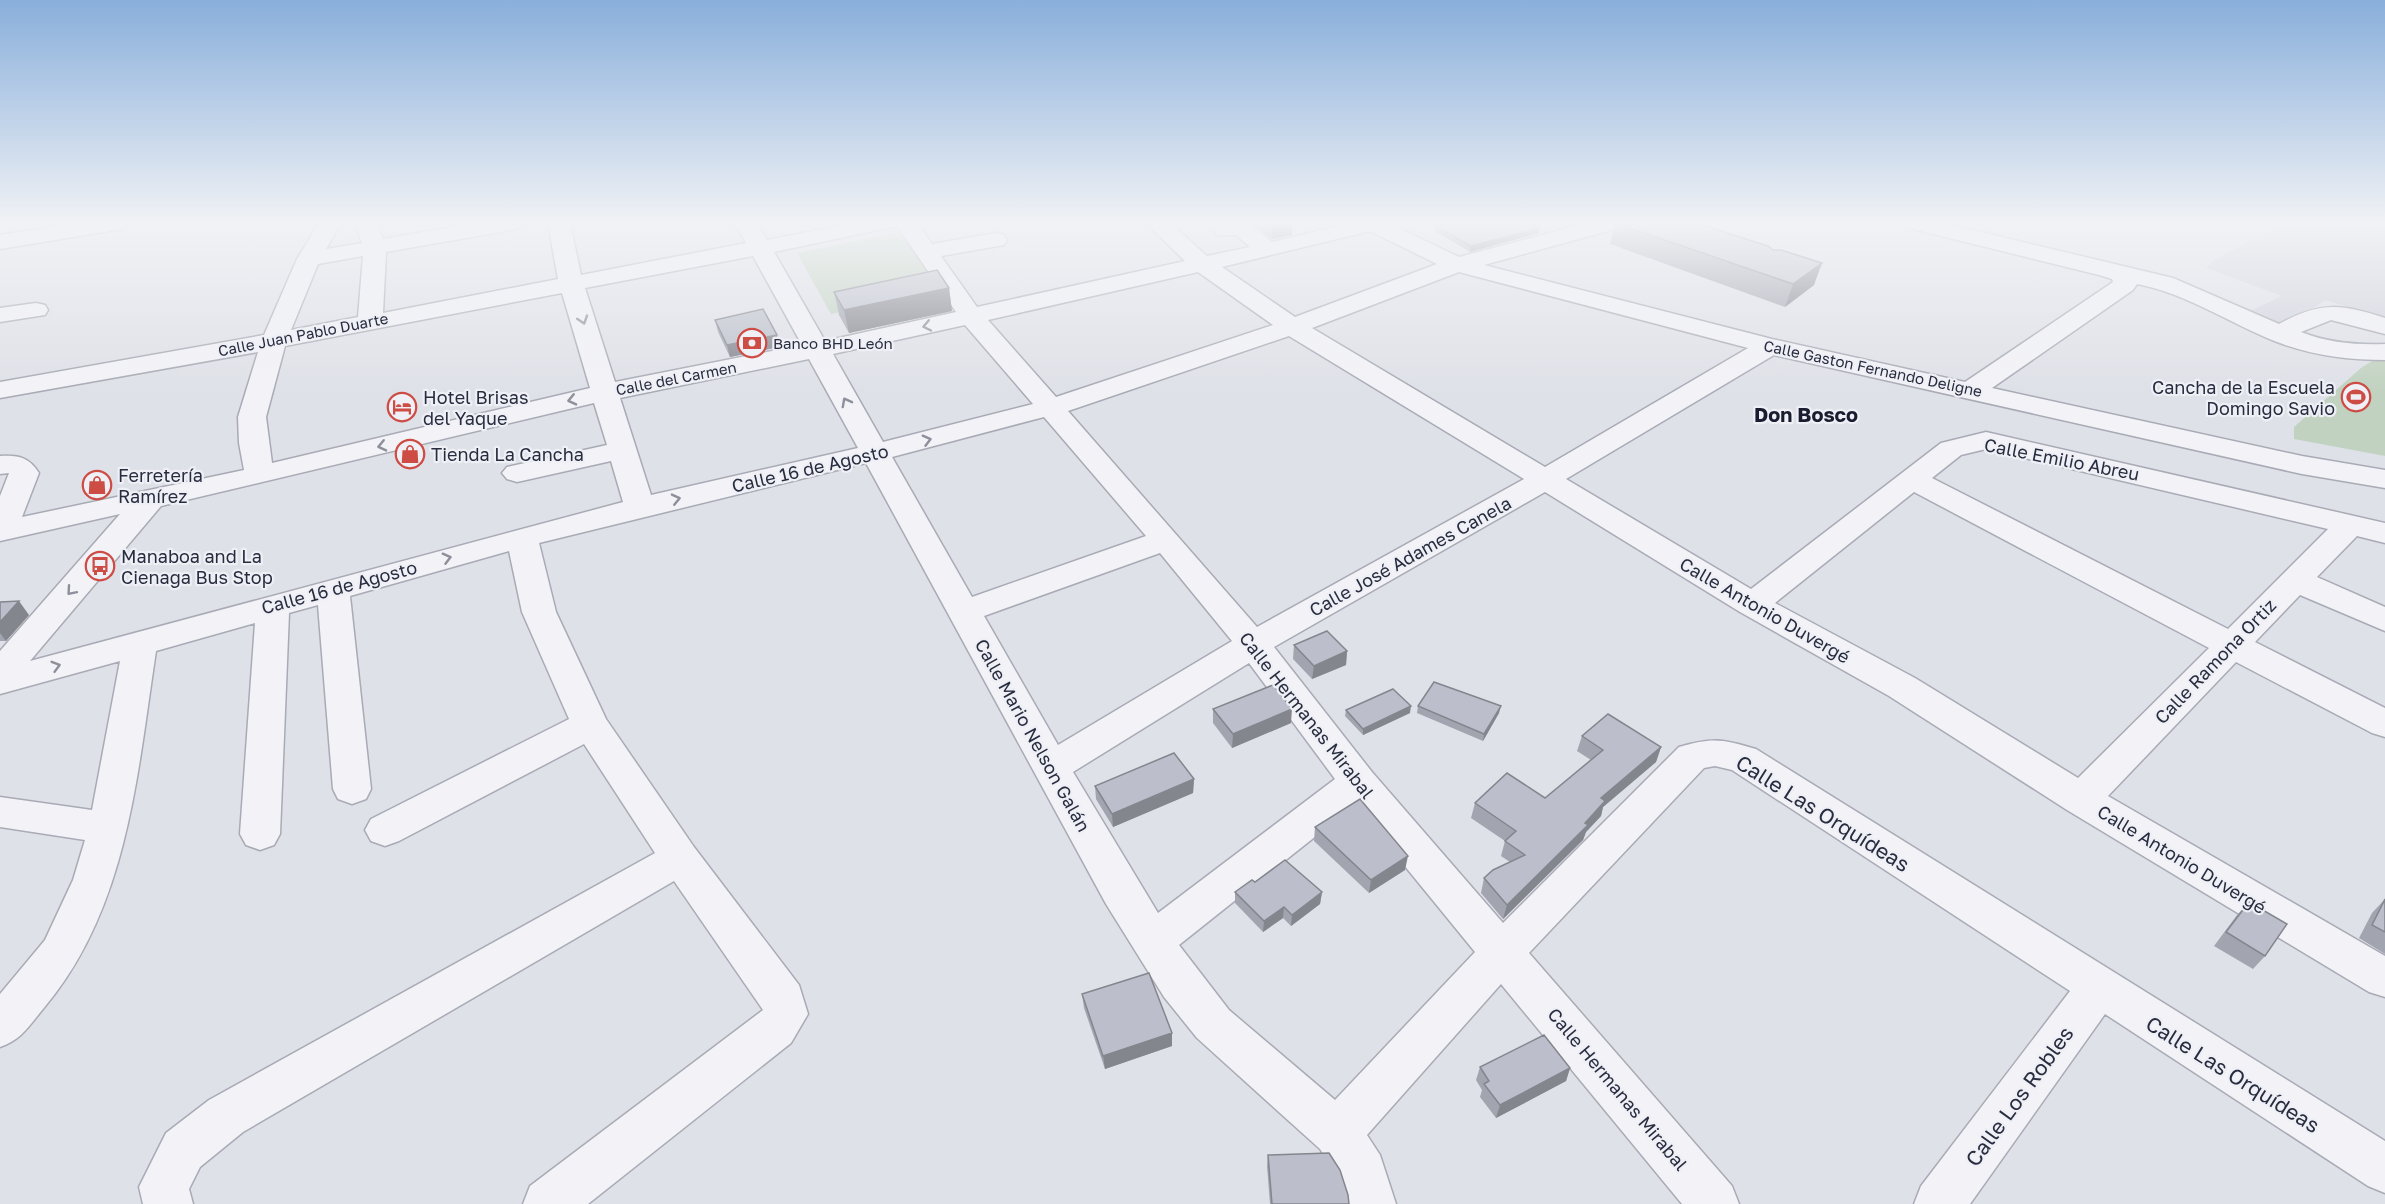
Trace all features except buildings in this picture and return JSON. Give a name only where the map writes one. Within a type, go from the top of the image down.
[{"type":"street","points":[[260,475],[253,443],[252,417],[273,341],[300,279]]},
{"type":"street","points":[[370,321],[373,279]]},
{"type":"street","points":[[570,279],[607,392],[640,507]]},
{"type":"street","name":"Calle Juan Pablo Duarte","points":[[0,390],[273,341],[592,279]]},
{"type":"street","name":"Calle Mario Nelson Galán","points":[[778,279],[1121,892],[1180,983],[1224,1035],[1337,1132],[1364,1172],[1371,1204]]},
{"type":"street","name":"Calle Hermanas Mirabal","points":[[946,279],[971,316],[1166,540],[1253,644],[1358,782],[1714,1204]]},
{"type":"street","name":"Calle del Carmen","points":[[0,531],[260,475],[607,392],[818,350],[1135,279]]},
{"type":"street","name":"Calle Antonio Duvergé","points":[[1224,279],[1292,327],[1544,481],[1752,604],[1902,687],[2081,799],[2385,978]]},
{"type":"street","name":"Calle 16 de Agosto","points":[[0,682],[522,537],[874,453],[1049,408],[1292,327],[1419,279]]},
{"type":"street","name":"Calle Gaston Fernando Deligne","points":[[1512,279],[1770,346],[1972,389],[2302,465],[2385,479]]},
{"type":"street","points":[[1972,389],[2125,285],[2124,279]]},
{"type":"street","points":[[2153,279],[2176,287],[2280,334],[2329,350],[2360,354],[2385,352]]},
{"type":"street","points":[[0,315],[36,310]]},
{"type":"street","points":[[2280,334],[2329,310],[2385,326]]},
{"type":"street","name":"Calle José Adames Canela","points":[[1051,767],[1253,644],[1544,481],[1770,346]]},
{"type":"street","name":"Calle Emilio Abreu","points":[[1752,604],[1951,449],[1986,440],[2385,533]]},
{"type":"street","points":[[517,473],[624,450]]},
{"type":"street","points":[[0,465],[13,464],[21,468],[24,473],[0,531]]},
{"type":"street","points":[[1912,480],[2385,724]]},
{"type":"street","points":[[0,674],[150,499]]},
{"type":"street","name":"Calle Ramona Ortiz","points":[[2081,799],[2351,524]]},
{"type":"street","points":[[522,537],[539,612],[590,724],[680,858],[783,999],[786,1014],[775,1029],[548,1204]]},
{"type":"street","points":[[965,611],[1166,540]]},
{"type":"street","points":[[2295,580],[2385,620]]},
{"type":"street","points":[[333,589],[352,789]]},
{"type":"street","points":[[260,834],[273,605]]},
{"type":"street","points":[[0,1027],[59,954],[86,902],[108,828],[140,642]]},
{"type":"street","points":[[385,830],[590,724]]},
{"type":"street","name":"Calle Las Orquídeas","points":[[1337,1132],[1502,952],[1692,757],[1715,752],[1743,759],[2385,1170]]},
{"type":"street","points":[[1154,940],[1358,782]]},
{"type":"street","points":[[0,812],[108,828]]},
{"type":"street","points":[[168,1204],[164,1187],[183,1150],[226,1116],[680,858]]},
{"type":"street","name":"Calle Los Robles","points":[[1939,1204],[2098,988]]},
{"type":"shaded area","points":[[2236,279],[2385,279],[2385,319],[2326,300],[2282,328],[2244,314],[2282,296]]},
{"type":"green space","points":[[812,279],[939,279],[946,289],[831,314]]},
{"type":"green space","name":"Cancha de la Escuela Domingo Savio","points":[[2385,353],[2385,456],[2294,439],[2294,427],[2361,368]]},
{"type":"place","name":"Banco BHD León","points":[[752,343]]},
{"type":"place","name":"Cancha de la Escuela Domingo Savio","points":[[2356,397]]},
{"type":"place","name":"Hotel Brisas del Yaque","points":[[402,407]]},
{"type":"place","name":"Tienda La Cancha","points":[[410,454]]},
{"type":"place","name":"Ferretería Ramírez","points":[[97,485]]},
{"type":"place","name":"Manaboa and La Cienaga Bus Stop","points":[[100,566]]},
{"type":"district","name":"Don Bosco","points":[[1806,414]]}]
